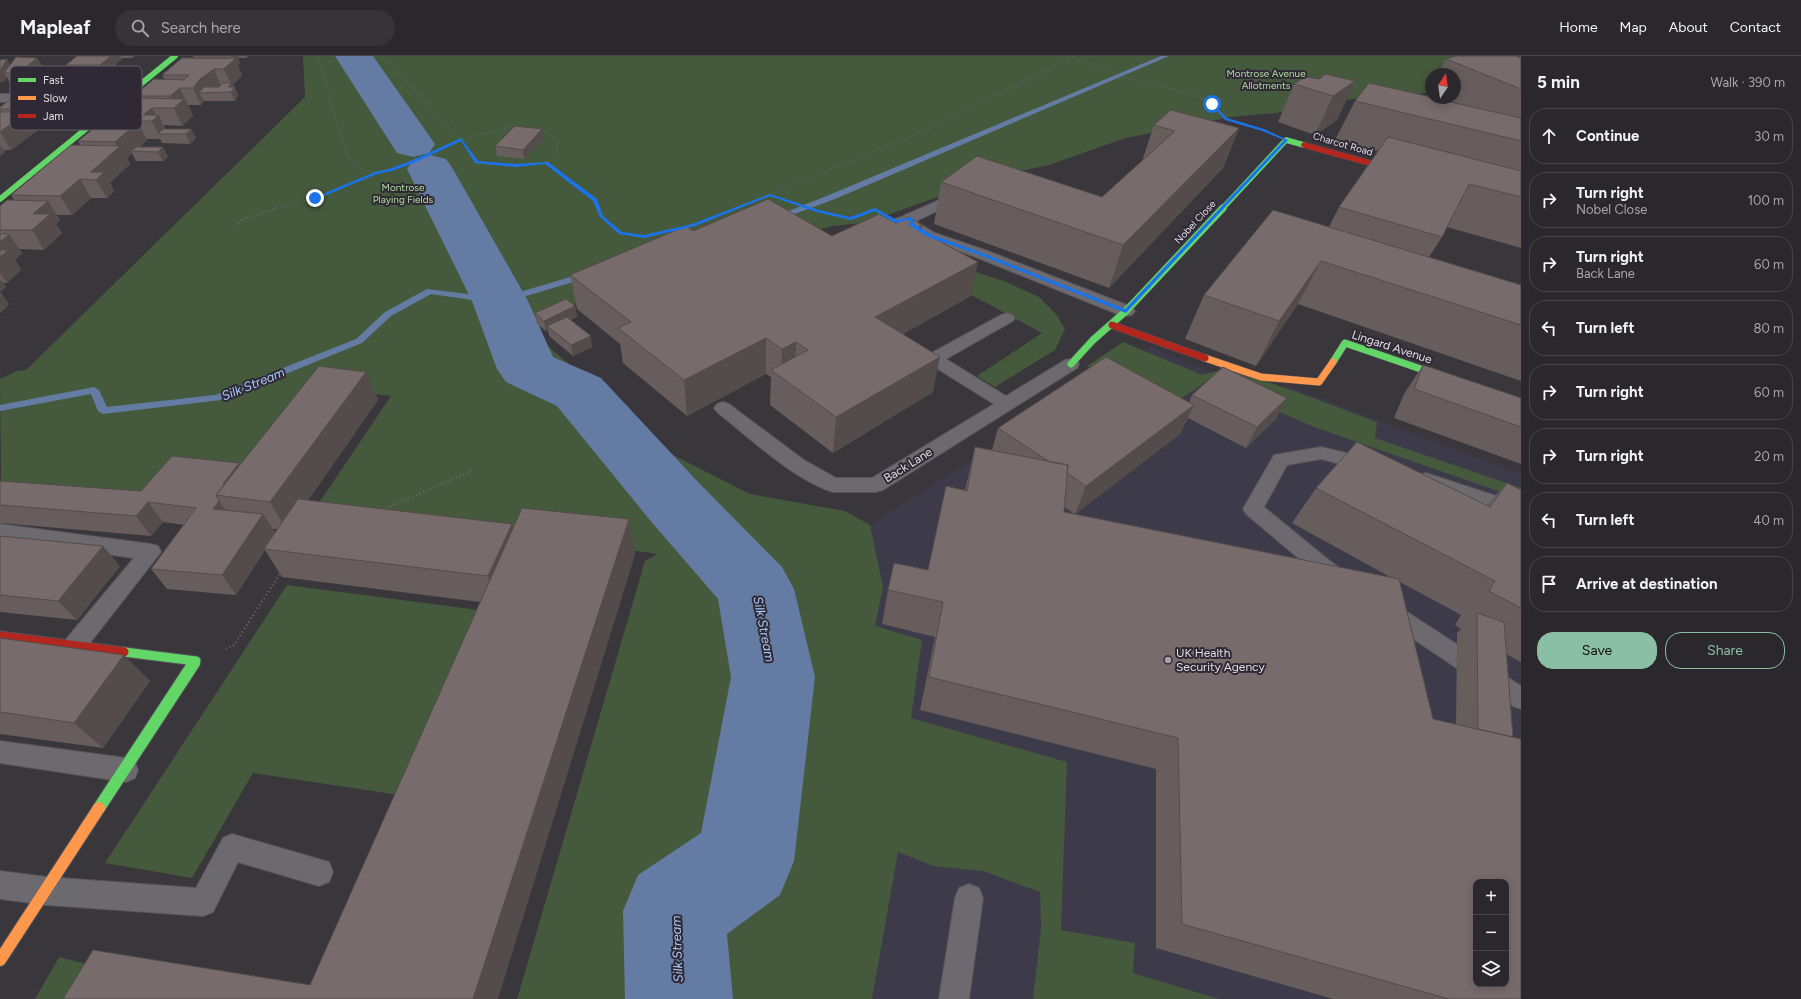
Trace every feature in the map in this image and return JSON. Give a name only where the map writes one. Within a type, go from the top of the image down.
[{"type":"street","points":[[142,83],[175,56]]},
{"type":"street","points":[[0,98],[10,98]]},
{"type":"street","points":[[0,199],[85,130]]},
{"type":"street","name":"Nobel Close","points":[[1071,364],[1094,340],[1126,311],[1286,140]]},
{"type":"street","name":"Charcot Road","points":[[1286,140],[1407,173]]},
{"type":"street","points":[[904,220],[951,199]]},
{"type":"street","points":[[904,220],[930,236],[979,253],[1126,311]]},
{"type":"street","name":"Lingard Avenue","points":[[1112,325],[1261,377],[1319,382],[1345,343],[1462,383]]},
{"type":"street","points":[[0,636],[196,661],[126,770],[0,960]]},
{"type":"lane","points":[[858,236],[904,220]]},
{"type":"lane","points":[[1006,404],[934,359],[1007,318]]},
{"type":"lane","name":"Back Lane","points":[[723,408],[797,465],[833,485],[876,485],[1071,364]]},
{"type":"lane","points":[[1388,470],[1321,453],[1281,460],[1253,509],[1322,568],[1521,699]]},
{"type":"lane","points":[[1411,476],[1521,511]]},
{"type":"lane","points":[[0,532],[151,552],[75,645]]},
{"type":"lane","points":[[0,752],[126,770]]},
{"type":"lane","points":[[0,885],[203,902],[232,847],[319,872]]},
{"type":"lane","points":[[954,999],[969,898]]},
{"type":"path","points":[[318,56],[340,135],[350,162],[365,170],[376,172]]},
{"type":"path","points":[[382,56],[461,140],[476,163],[516,166],[546,162],[556,156],[558,139],[539,130]]},
{"type":"path","points":[[546,162],[595,200],[601,216],[621,233],[644,237],[694,225],[917,134],[1051,69],[1070,56],[1129,79],[1193,94],[1212,104],[1226,119],[1263,130],[1286,140]]},
{"type":"path","points":[[237,227],[241,220],[268,210],[315,198],[376,172],[390,170],[414,161],[461,140],[510,127],[517,127]]},
{"type":"path","points":[[770,195],[818,211],[851,219],[875,209],[904,220]]},
{"type":"path","points":[[381,511],[473,470]]},
{"type":"path","points":[[196,661],[234,645],[284,568]]},
{"type":"shaded area","name":"UK Health Security Agency","points":[[1151,347],[1275,399],[1286,385],[1521,474],[1521,999],[739,999],[814,560]]},
{"type":"green space","points":[[303,56],[1521,56],[1521,73],[1461,74],[1461,68],[1425,68],[1425,93],[1414,95],[1363,97],[1276,113],[1231,117],[1126,138],[1049,165],[997,176],[865,223],[832,226],[631,285],[526,322],[549,347],[578,372],[599,396],[667,452],[750,494],[845,511],[870,525],[883,587],[875,626],[922,640],[911,718],[1067,762],[1061,930],[1135,943],[1133,973],[1219,999],[1033,999],[1041,928],[1040,892],[983,871],[933,866],[898,852],[872,999],[517,999],[645,561],[657,554],[526,534],[304,525],[391,396],[329,388],[262,478],[150,502],[0,496],[0,379],[17,371],[26,370],[305,97]]},
{"type":"green space","points":[[917,263],[960,267],[1004,281],[1039,297],[1056,314],[1065,329],[1055,350],[995,387],[977,376],[1042,333],[977,298]]},
{"type":"green space","points":[[1123,342],[1202,375],[1228,368],[1377,422],[1375,438],[1521,488],[1521,499],[1314,427],[1207,381],[1172,405],[1087,366]]},
{"type":"green space","points":[[287,585],[494,612],[413,797],[253,773],[192,878],[105,863]]},
{"type":"green space","points":[[59,957],[121,973],[107,999],[35,999]]},
{"type":"building","points":[[77,56],[111,56],[100,65],[66,65]]},
{"type":"building","points":[[194,56],[235,56],[232,58],[192,58]]},
{"type":"building","points":[[1456,56],[1516,56],[1521,58],[1521,89],[1446,59]]},
{"type":"building","points":[[16,57],[37,58],[27,66],[10,66],[10,73],[4,73]]},
{"type":"building","points":[[182,58],[236,58],[224,69],[214,69],[200,79],[193,88],[180,88],[170,96],[142,96],[142,89],[154,79],[184,80],[189,75],[162,75]]},
{"type":"building","points":[[7,59],[0,71],[0,60]]},
{"type":"building","points":[[1325,74],[1355,81],[1333,96],[1294,84],[1305,77],[1320,79]]},
{"type":"building","points":[[222,83],[232,83],[228,87],[235,87],[231,92],[199,93],[204,87],[219,87]]},
{"type":"building","points":[[1369,83],[1425,96],[1425,104],[1459,104],[1521,118],[1521,141],[1355,101]]},
{"type":"building","points":[[142,98],[184,99],[174,108],[152,108],[143,115],[159,115],[152,121],[142,121]]},
{"type":"building","points":[[10,100],[10,109],[0,109],[0,107]]},
{"type":"building","points":[[1171,110],[1239,128],[1123,245],[941,182],[977,156],[1102,197],[1175,131],[1154,125]]},
{"type":"building","points":[[0,112],[10,112],[10,125],[0,132]]},
{"type":"building","points":[[515,126],[542,129],[523,150],[495,146]]},
{"type":"building","points":[[163,129],[191,129],[186,134],[158,134]]},
{"type":"building","points":[[92,130],[129,130],[115,142],[78,141]]},
{"type":"building","points":[[1388,137],[1521,171],[1521,197],[1469,184],[1442,237],[1339,207]]},
{"type":"building","points":[[71,145],[120,146],[91,172],[104,172],[96,180],[80,179],[60,196],[11,195]]},
{"type":"building","points":[[136,147],[163,147],[158,152],[131,151]]},
{"type":"building","points":[[768,199],[832,236],[879,214],[896,223],[908,217],[922,225],[915,228],[978,262],[875,317],[940,357],[836,417],[771,370],[808,350],[796,342],[782,349],[766,338],[684,380],[618,328],[631,322],[570,275],[686,226],[693,231]]},
{"type":"building","points":[[7,200],[48,201],[33,214],[50,214],[32,230],[0,230],[0,206]]},
{"type":"building","points":[[1273,210],[1521,285],[1521,325],[1321,261],[1279,321],[1204,295]]},
{"type":"building","points":[[0,234],[9,234],[0,242]]},
{"type":"building","points":[[0,250],[8,250],[0,257]]},
{"type":"building","points":[[566,299],[575,306],[544,321],[535,313]]},
{"type":"building","points":[[567,317],[591,336],[571,345],[547,326]]},
{"type":"building","points":[[1106,357],[1194,405],[1086,486],[1067,473],[1068,465],[1050,462],[998,428]]},
{"type":"building","points":[[1423,365],[1521,398],[1521,427],[1414,389]]},
{"type":"building","points":[[319,366],[366,372],[270,502],[216,495]]},
{"type":"building","points":[[1223,367],[1287,398],[1257,427],[1192,395]]},
{"type":"building","points":[[1357,442],[1490,507],[1507,483],[1521,490],[1521,608],[1489,591],[1495,581],[1316,488]]},
{"type":"building","points":[[975,447],[1068,465],[1064,512],[1399,579],[1433,719],[1521,739],[1521,999],[1449,999],[1182,924],[1178,738],[929,677],[943,602],[888,590],[894,563],[928,570],[946,486],[967,491]]},
{"type":"building","points":[[172,456],[239,463],[216,495],[219,501],[213,509],[263,514],[222,575],[151,569],[196,508],[148,502],[136,516],[0,505],[0,481],[141,491]]},
{"type":"building","points":[[298,499],[512,524],[488,576],[264,549]]},
{"type":"building","points":[[522,508],[629,519],[473,999],[63,999],[93,950],[310,985]]},
{"type":"building","points":[[0,536],[103,546],[58,601],[0,595]]},
{"type":"building","points":[[1477,613],[1504,622],[1513,737],[1478,729]]},
{"type":"building","points":[[0,638],[124,655],[74,723],[0,712]]},
{"type":"waterway","name":"Silk Stream","points":[[354,56],[413,144]]},
{"type":"waterway","points":[[775,218],[832,197],[1166,56]]},
{"type":"waterway","name":"Silk Stream","points":[[430,169],[500,301],[528,369],[579,392],[674,501],[755,589],[773,677],[745,861],[674,911],[679,999]]},
{"type":"waterway","name":"Silk Stream","points":[[0,408],[94,390],[103,411],[217,398],[359,341],[388,314],[430,291],[500,301],[587,275]]},
{"type":"traffic: fast","points":[[142,83],[175,56]]},
{"type":"traffic: fast","points":[[0,199],[84,130]]},
{"type":"traffic: fast","points":[[1071,364],[1093,340],[1126,311],[1286,140],[1304,145]]},
{"type":"traffic: fast","points":[[1333,362],[1345,343],[1450,379]]},
{"type":"traffic: fast","points":[[99,808],[196,661],[124,652]]},
{"type":"traffic: slow","points":[[1205,358],[1261,377],[1319,382],[1333,362]]},
{"type":"traffic: slow","points":[[0,960],[99,808]]},
{"type":"traffic: jam","points":[[1304,145],[1399,171]]},
{"type":"traffic: jam","points":[[1112,325],[1205,358]]},
{"type":"traffic: jam","points":[[0,636],[124,652]]},
{"type":"place","name":"UK Health Security Agency","points":[[1168,660]]},
{"type":"route","points":[[315,198],[376,172],[390,170],[414,161],[461,140],[476,163],[516,166],[546,162],[595,200],[601,216],[621,233],[644,237],[694,225],[770,195],[818,211],[851,219],[875,209],[897,222],[910,218],[912,225],[930,236],[979,253],[1126,311],[1286,140],[1263,130],[1226,119],[1212,104]]},
{"type":"park label","name":"Montrose Avenue Allotments","points":[[1266,78]]},
{"type":"park label","name":"Montrose Playing Fields","points":[[403,192]]}]
